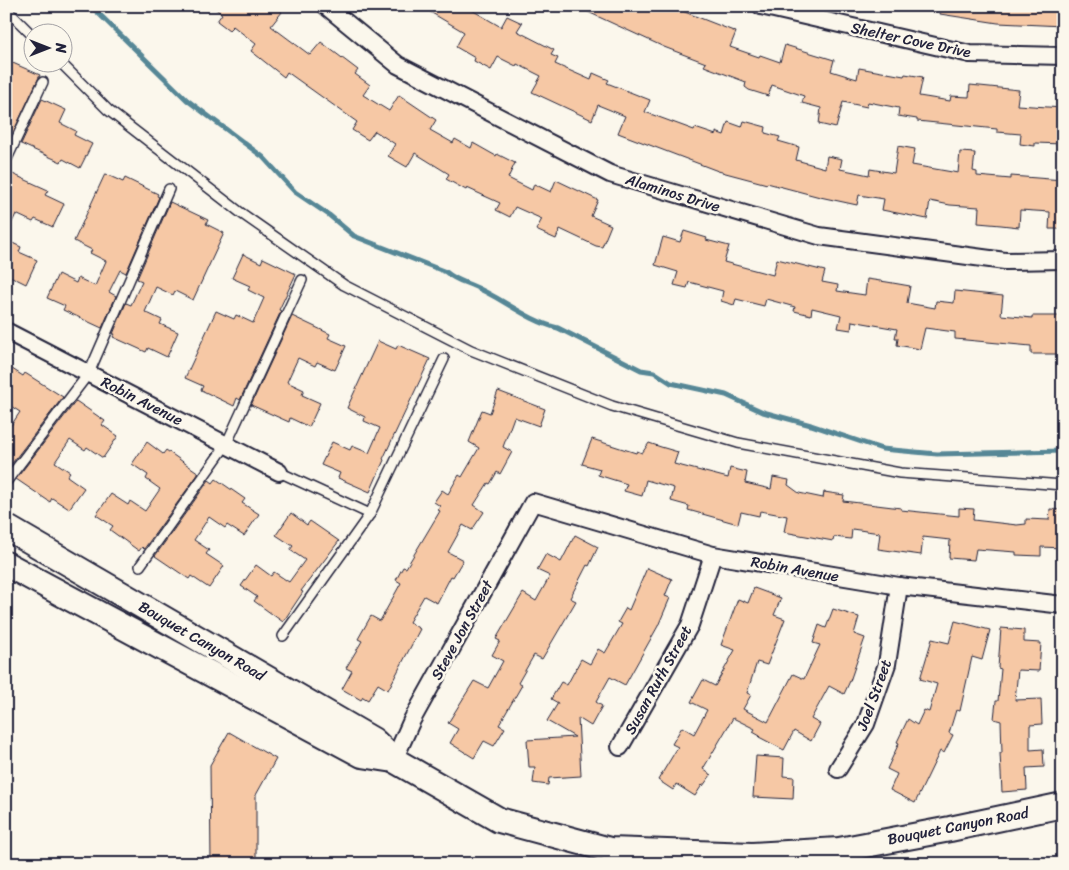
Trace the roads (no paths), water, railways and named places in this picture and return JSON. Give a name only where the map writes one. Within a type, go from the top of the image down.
[{"type":"main road","name":"Bouquet Canyon Road","points":[[6,527],[374,740],[394,760],[499,820],[610,850],[752,855],[839,850],[950,830],[1063,805]]},
{"type":"main road","points":[[10,566],[26,569],[34,564],[37,558],[36,550],[31,541]]},
{"type":"main road","name":"Bouquet Canyon Road","points":[[10,566],[362,754],[394,760]]},
{"type":"street","name":"Alaminos Drive","points":[[326,6],[398,65],[610,174],[818,236],[1005,260],[1063,260]]},
{"type":"street","name":"Shelter Cove Drive","points":[[761,6],[970,54],[1063,56]]},
{"type":"street","name":"Robin Avenue","points":[[6,331],[279,472]]},
{"type":"street","name":"Robin Avenue","points":[[533,502],[713,555],[899,586],[1063,605]]},
{"type":"street","name":"Steve Jon Street","points":[[394,760],[412,720],[533,502]]},
{"type":"street","name":"Susan Ruth Street","points":[[620,747],[690,625],[713,555]]},
{"type":"street","name":"Joel Street","points":[[838,769],[866,724],[887,664],[899,586]]},
{"type":"lane","points":[[6,9],[22,25]]},
{"type":"lane","points":[[70,72],[108,110],[241,213],[344,285],[471,350],[612,406],[738,443],[900,473],[1063,485]]},
{"type":"lane","points":[[6,161],[43,82]]},
{"type":"lane","points":[[6,482],[88,373],[169,189]]},
{"type":"lane","points":[[140,566],[226,444],[302,280]]},
{"type":"lane","points":[[283,636],[370,514],[444,359]]},
{"type":"lane","points":[[279,472],[370,514]]},
{"type":"waterway","points":[[91,6],[187,100],[263,157],[295,192],[329,215],[354,236],[446,272],[535,320],[558,328],[641,370],[654,372],[671,383],[726,395],[763,412],[811,425],[882,449],[937,454],[1063,451]]}]
